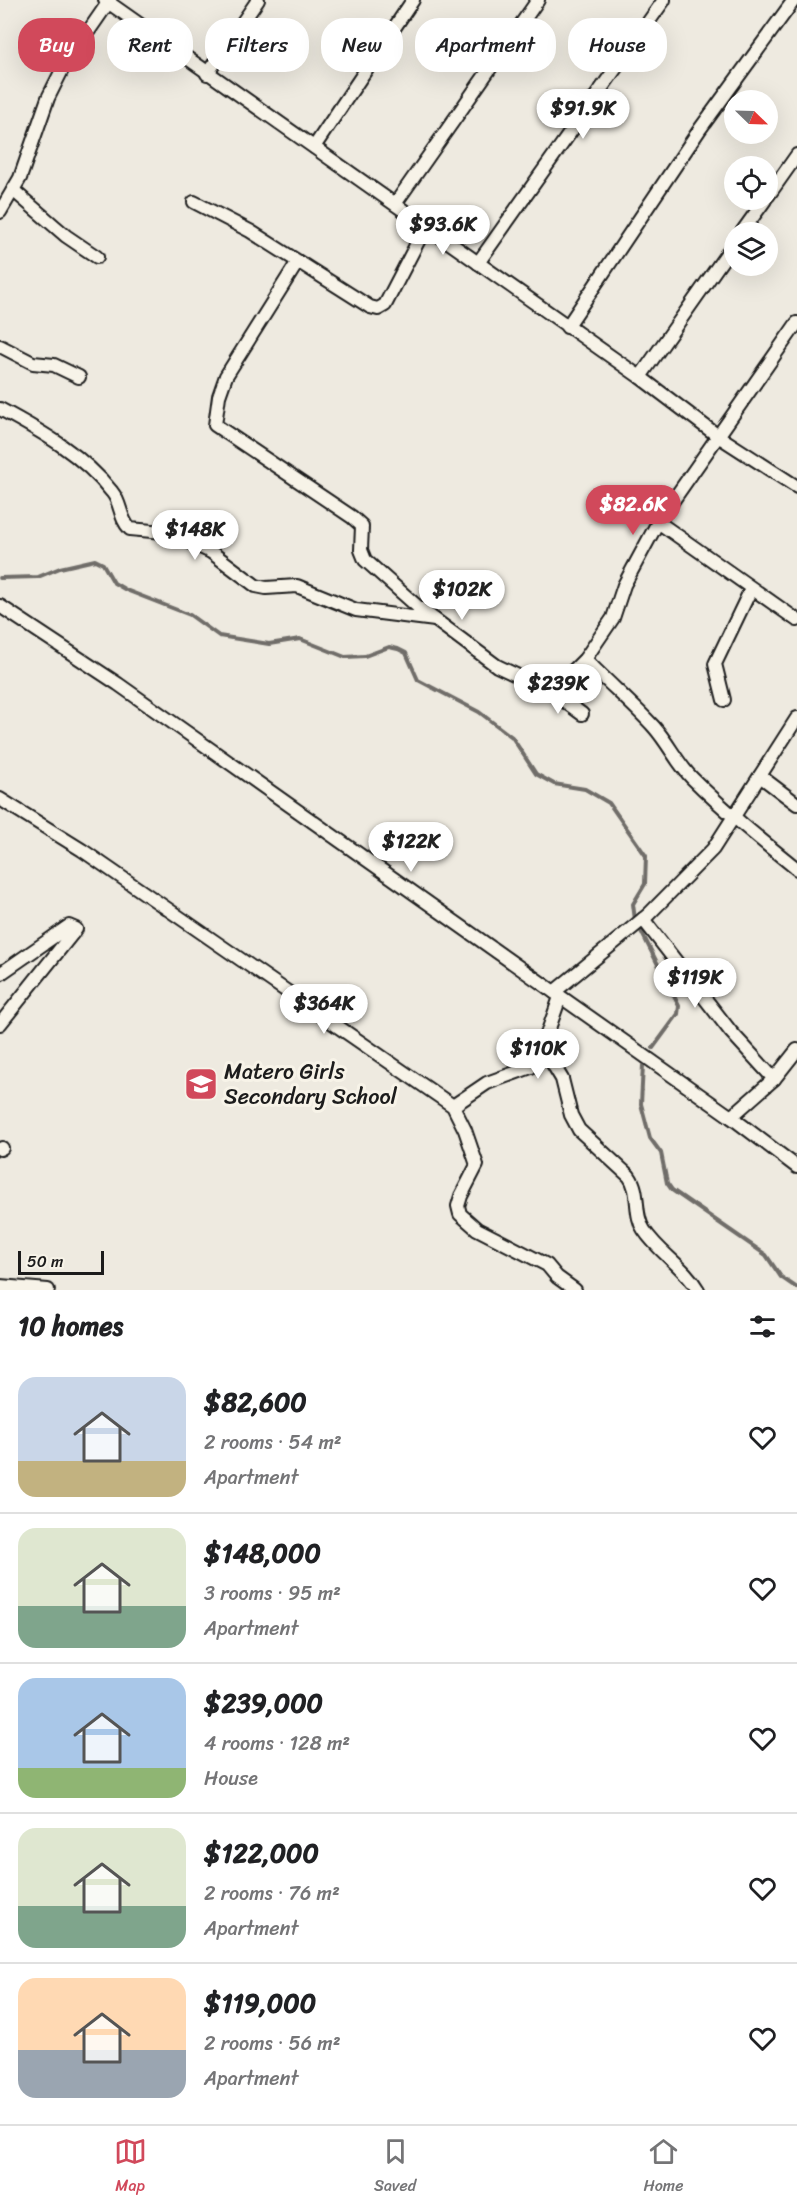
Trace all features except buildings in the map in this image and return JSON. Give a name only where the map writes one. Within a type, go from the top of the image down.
[{"type":"street","points":[[207,74],[258,0]]},
{"type":"street","points":[[314,147],[413,0]]},
{"type":"street","points":[[395,204],[538,0]]},
{"type":"street","points":[[478,263],[664,0]]},
{"type":"street","points":[[567,327],[700,129],[794,0]]},
{"type":"street","points":[[0,212],[20,178],[48,98],[63,68],[108,1],[207,74],[640,377],[718,436],[797,487]]},
{"type":"street","points":[[778,182],[797,155]]},
{"type":"street","points":[[13,190],[66,236],[97,257]]},
{"type":"street","points":[[194,202],[250,231],[370,307],[378,309],[385,305],[426,226]]},
{"type":"street","points":[[640,377],[724,258]]},
{"type":"street","points":[[297,262],[226,375],[219,396],[214,425],[352,517],[362,526],[362,550],[365,560],[435,620],[497,666],[552,692],[582,714]]},
{"type":"street","points":[[552,692],[585,659],[613,618],[624,585],[658,522],[797,323]]},
{"type":"street","points":[[0,346],[33,363],[54,364],[79,377]]},
{"type":"street","points":[[0,409],[63,445],[92,471],[113,493],[121,516],[130,529],[163,532],[190,542],[211,552],[256,586],[297,586],[356,610],[435,620]]},
{"type":"street","points":[[658,522],[751,590],[797,620]]},
{"type":"street","points":[[724,700],[714,669],[715,664],[751,590]]},
{"type":"street","points":[[0,606],[127,691],[797,1167]]},
{"type":"street","points":[[585,659],[654,728],[671,748],[678,763],[732,816],[797,869]]},
{"type":"street","points":[[453,1106],[487,1083],[531,1067],[542,1046],[557,995],[643,919],[713,849],[732,816],[797,718]]},
{"type":"street","points":[[760,776],[797,804]]},
{"type":"street","points":[[0,799],[82,850],[453,1106],[465,1130],[477,1165],[458,1206],[460,1214],[477,1229],[547,1264],[557,1277],[575,1290]]},
{"type":"street","points":[[643,919],[731,1032],[774,1079]]},
{"type":"street","points":[[0,974],[69,926],[75,926],[76,932],[0,1024]]},
{"type":"street","points":[[542,1046],[562,1079],[571,1115],[579,1130],[634,1182],[643,1229],[663,1253],[690,1276],[698,1290]]},
{"type":"street","points":[[731,1118],[774,1079],[797,1050]]},
{"type":"street","points":[[0,1286],[48,1290]]},
{"type":"waterway","points":[[0,578],[38,577],[60,568],[95,560],[103,564],[114,583],[190,615],[219,636],[269,644],[300,639],[345,657],[365,656],[389,647],[406,653],[418,680],[479,712],[512,737],[536,774],[554,784],[585,789],[609,803],[646,856],[645,884],[633,904],[635,920]]},
{"type":"waterway","points":[[640,929],[679,1006],[678,1014],[653,1048]]},
{"type":"waterway","points":[[643,1065],[641,1104],[650,1138],[661,1153],[667,1183],[672,1190],[766,1255],[781,1277],[797,1288]]},
{"type":"place","name":"Matero Girls Secondary School","points":[[201,1084]]}]
